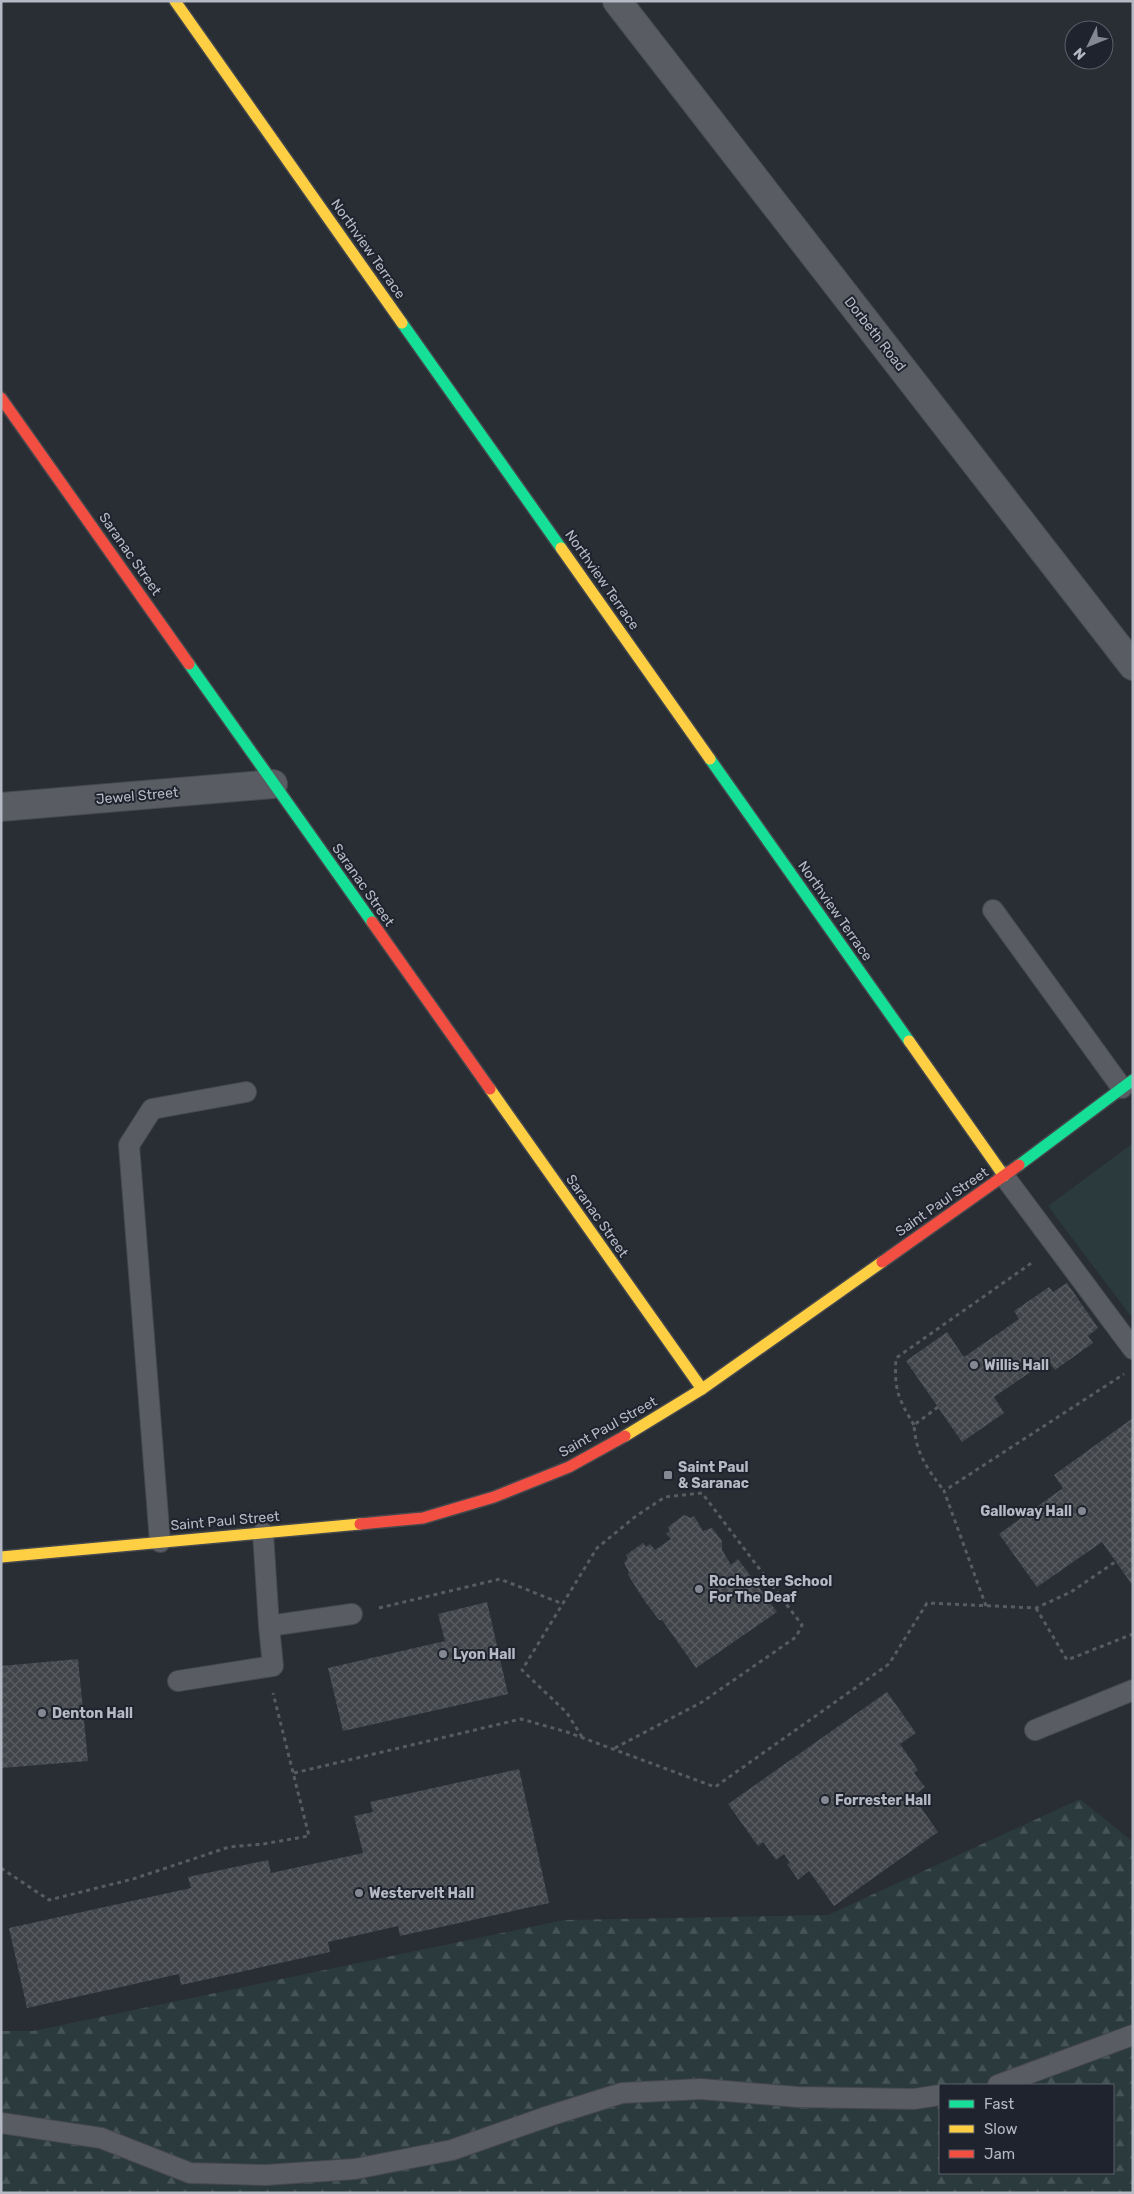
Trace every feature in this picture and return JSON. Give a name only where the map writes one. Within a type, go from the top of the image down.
[{"type":"street","name":"Northview Terrace","points":[[175,1],[1004,1176]]},
{"type":"street","name":"Dorbeth Road","points":[[617,1],[1133,666]]},
{"type":"street","name":"Saranac Street","points":[[1,398],[702,1389]]},
{"type":"street","name":"Jewel Street","points":[[1,807],[273,784]]},
{"type":"street","name":"Saint Paul Street","points":[[1,1557],[423,1518],[494,1497],[569,1467],[652,1421],[702,1389],[1004,1176],[1127,1084]]},
{"type":"lane","points":[[993,910],[1127,1084]]},
{"type":"lane","points":[[160,1542],[129,1144],[152,1110],[246,1092]]},
{"type":"lane","points":[[1004,1176],[1133,1349]]},
{"type":"lane","points":[[178,1681],[272,1666],[263,1533]]},
{"type":"lane","points":[[269,1626],[352,1614]]},
{"type":"lane","points":[[1035,1730],[1133,1690]]},
{"type":"lane","points":[[1001,2084],[1133,2035]]},
{"type":"lane","points":[[1,2123],[101,2138],[190,2173],[266,2175],[355,2169],[452,2150],[622,2093],[701,2089],[797,2097],[914,2099],[939,2095]]},
{"type":"path","points":[[986,1606],[944,1491],[922,1462],[915,1441],[914,1425],[897,1397],[895,1378],[896,1358],[1055,1246]]},
{"type":"path","points":[[944,1491],[1125,1373]]},
{"type":"path","points":[[914,1425],[938,1407]]},
{"type":"path","points":[[583,1738],[567,1714],[522,1670],[597,1548],[636,1516],[665,1497],[702,1493],[802,1625],[796,1637],[702,1702],[613,1749]]},
{"type":"path","points":[[294,1773],[521,1719],[583,1738],[715,1787],[889,1664],[926,1603],[1036,1608],[1071,1592],[1116,1562]]},
{"type":"path","points":[[352,1614],[500,1579],[563,1604]]},
{"type":"path","points":[[1036,1608],[1068,1660],[1133,1634]]},
{"type":"path","points":[[1,1868],[48,1900],[133,1879],[228,1847],[264,1844],[310,1836],[266,1667]]},
{"type":"green space","points":[[1133,1143],[1133,1319],[1048,1206]]},
{"type":"green space","points":[[1080,1799],[1133,1842],[1133,2193],[1,2193],[1,2031],[33,2031],[564,1920],[828,1915]]},
{"type":"building","name":"Willis Hall","points":[[1067,1283],[1098,1328],[1088,1336],[1093,1343],[1055,1370],[1048,1360],[994,1397],[1004,1413],[962,1442],[906,1361],[947,1332],[964,1357],[1019,1319],[1014,1311],[1049,1287],[1053,1292]]},
{"type":"building","name":"Galloway Hall","points":[[1133,1418],[1133,1586],[1102,1542],[1037,1587],[999,1534],[1063,1488],[1054,1475]]},
{"type":"building","name":"Rochester School For The Deaf","points":[[684,1515],[691,1518],[694,1516],[703,1531],[712,1528],[722,1541],[722,1550],[731,1565],[738,1559],[777,1612],[696,1668],[662,1620],[659,1620],[646,1603],[628,1575],[629,1572],[624,1563],[628,1558],[626,1555],[643,1543],[646,1547],[650,1544],[655,1550],[671,1539],[666,1534],[670,1531],[668,1527]]},
{"type":"building","name":"Lyon Hall","points":[[487,1602],[508,1694],[343,1731],[328,1668],[445,1641],[438,1614]]},
{"type":"building","name":"Denton Hall","points":[[78,1659],[88,1761],[1,1768],[1,1666]]},
{"type":"building","name":"Forrester Hall","points":[[887,1692],[916,1733],[900,1744],[918,1770],[914,1773],[925,1787],[913,1796],[938,1832],[834,1906],[809,1871],[798,1880],[787,1864],[790,1863],[784,1854],[776,1860],[763,1842],[758,1846],[728,1804]]},
{"type":"building","name":"Westervelt Hall","points":[[519,1769],[549,1903],[400,1936],[398,1926],[328,1942],[330,1952],[181,1985],[179,1974],[27,2008],[9,1928],[191,1888],[188,1877],[268,1860],[271,1873],[363,1853],[354,1816],[373,1812],[370,1802]]},
{"type":"traffic: fast","points":[[402,323],[561,548]]},
{"type":"traffic: fast","points":[[189,664],[372,922]]},
{"type":"traffic: fast","points":[[710,759],[909,1041]]},
{"type":"traffic: fast","points":[[1019,1165],[1133,1080]]},
{"type":"traffic: slow","points":[[175,1],[402,323]]},
{"type":"traffic: slow","points":[[561,548],[710,759]]},
{"type":"traffic: slow","points":[[909,1041],[1004,1176]]},
{"type":"traffic: slow","points":[[490,1089],[702,1389]]},
{"type":"traffic: slow","points":[[625,1436],[702,1389],[882,1262]]},
{"type":"traffic: slow","points":[[1,1557],[360,1524]]},
{"type":"traffic: jam","points":[[1,398],[189,664]]},
{"type":"traffic: jam","points":[[372,922],[490,1089]]},
{"type":"traffic: jam","points":[[882,1262],[1019,1165]]},
{"type":"traffic: jam","points":[[360,1524],[423,1518],[494,1497],[569,1467],[625,1436]]},
{"type":"place","name":"Willis Hall","points":[[974,1365]]},
{"type":"place","name":"Saint Paul & Saranac","points":[[668,1475]]},
{"type":"place","name":"Galloway Hall","points":[[1082,1511]]},
{"type":"place","name":"Rochester School For The Deaf","points":[[699,1589]]},
{"type":"place","name":"Lyon Hall","points":[[443,1654]]},
{"type":"place","name":"Denton Hall","points":[[42,1713]]},
{"type":"place","name":"Forrester Hall","points":[[825,1800]]},
{"type":"place","name":"Westervelt Hall","points":[[359,1893]]}]
